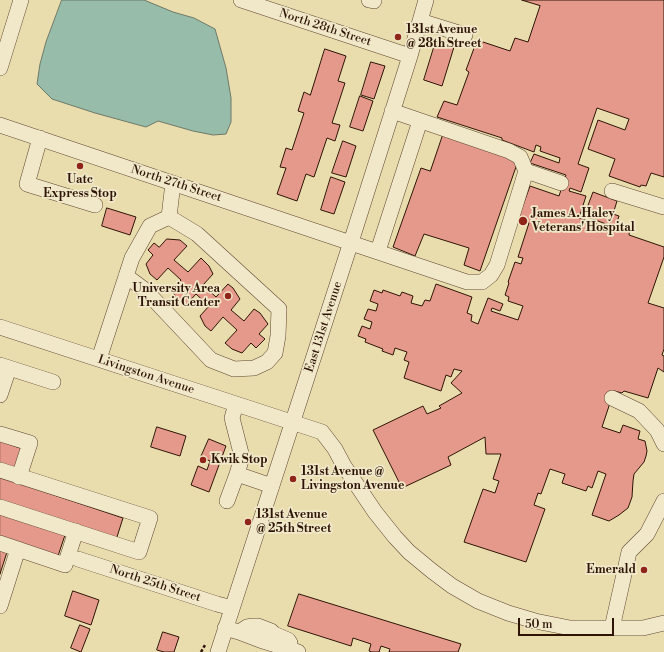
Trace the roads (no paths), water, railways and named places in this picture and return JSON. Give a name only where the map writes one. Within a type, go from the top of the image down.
[{"type":"street","points":[[0,68],[21,0]]},
{"type":"street","name":"North 28th Street","points":[[240,0],[410,56]]},
{"type":"street","points":[[369,0],[374,0]]},
{"type":"street","name":"East 131st Avenue","points":[[218,652],[232,630],[232,608],[351,242],[410,56],[426,0]]},
{"type":"street","points":[[420,21],[465,35]]},
{"type":"street","points":[[392,111],[509,151],[520,157],[526,171],[560,183]]},
{"type":"street","points":[[378,251],[420,121]]},
{"type":"street","name":"North 27th Street","points":[[0,125],[467,282],[482,282],[492,275],[497,265],[526,171]]},
{"type":"street","points":[[40,138],[27,184],[95,205]]},
{"type":"street","points":[[168,217],[173,182]]},
{"type":"street","points":[[612,191],[664,207]]},
{"type":"street","points":[[126,276],[145,290],[212,360],[234,369],[254,368],[267,362],[274,353],[278,336],[279,309],[196,234],[168,217]]},
{"type":"street","points":[[99,359],[132,258],[150,226],[168,217]]},
{"type":"street","name":"Livingston Avenue","points":[[0,327],[322,432],[335,449],[344,466],[375,512],[395,537],[409,552],[432,571],[452,586],[478,601],[535,622],[570,628],[643,628],[664,623]]},
{"type":"street","points":[[0,395],[4,366],[53,382]]},
{"type":"street","points":[[612,398],[639,411],[657,430],[664,444]]},
{"type":"street","points":[[228,501],[242,457],[232,418],[236,404]]},
{"type":"street","points":[[0,434],[30,444],[19,477]]},
{"type":"street","points":[[0,470],[150,518],[139,552],[0,507]]},
{"type":"street","points":[[236,474],[272,486]]},
{"type":"street","points":[[612,628],[629,552],[647,534],[664,501]]},
{"type":"street","points":[[0,543],[65,565],[76,531]]},
{"type":"street","points":[[0,606],[4,580],[18,549]]},
{"type":"street","name":"North 25th Street","points":[[78,559],[232,608]]},
{"type":"street","points":[[232,630],[258,626],[288,640],[297,652]]},
{"type":"street","points":[[232,630],[258,646],[297,652]]},
{"type":"place","name":"131st Avenue @ 28th Street","points":[[398,37]]},
{"type":"place","name":"Uatc Express Stop","points":[[80,166]]},
{"type":"place","name":"James A. Haley Veterans' Hospital","points":[[523,221]]},
{"type":"place","name":"University Area Transit Center","points":[[228,296]]},
{"type":"place","name":"Kwik Stop","points":[[203,460]]},
{"type":"place","name":"131st Avenue @ Livingston Avenue","points":[[293,479]]},
{"type":"place","name":"131st Avenue @ 25th Street","points":[[248,522]]},
{"type":"place","name":"Emerald","points":[[644,570]]}]
